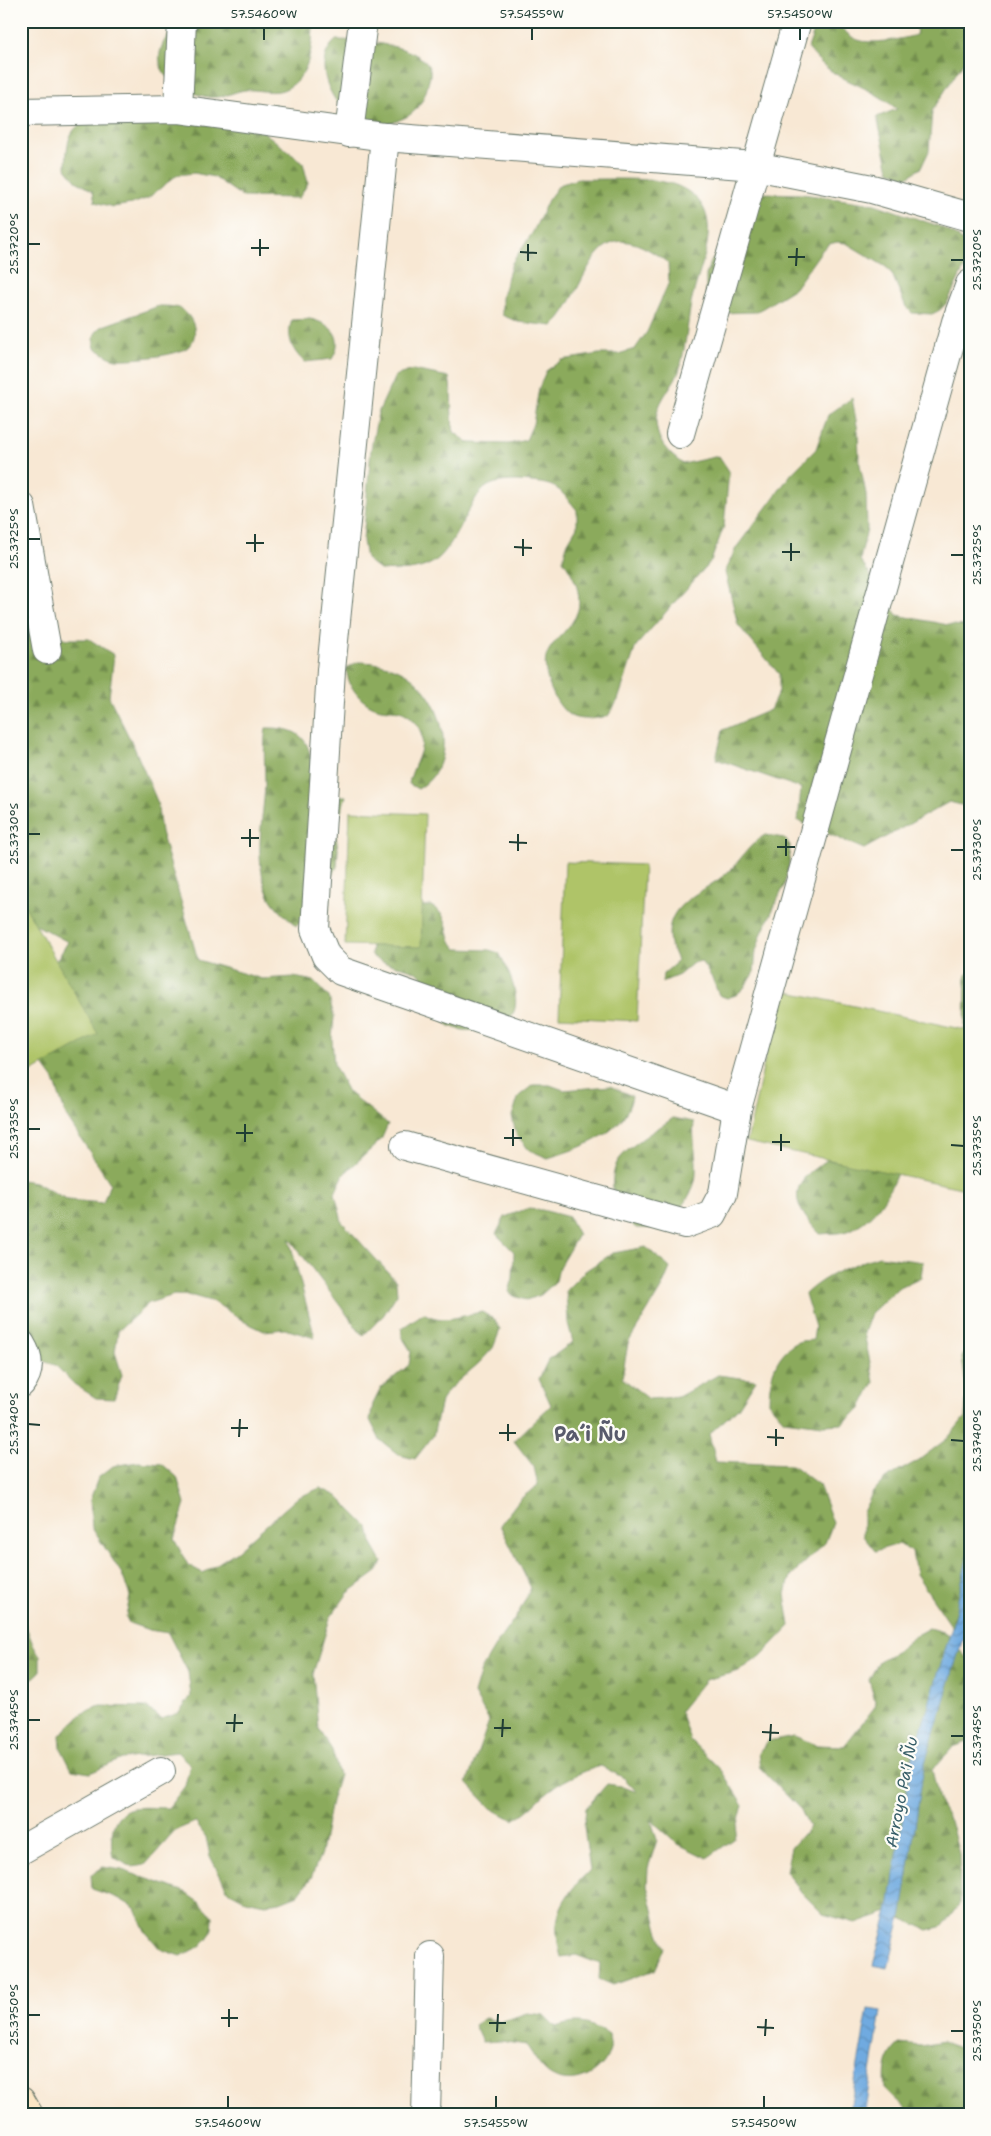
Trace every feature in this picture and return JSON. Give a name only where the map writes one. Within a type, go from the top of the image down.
[{"type":"street","points":[[178,109],[182,21]]},
{"type":"street","points":[[349,133],[363,21]]},
{"type":"street","points":[[680,434],[754,166],[797,21]]},
{"type":"street","points":[[21,112],[178,109],[385,137],[754,166],[872,189],[970,217]]},
{"type":"street","points":[[385,137],[331,670],[315,929],[326,956],[341,971],[737,1109]]},
{"type":"street","points":[[405,1146],[685,1224],[712,1214],[723,1193],[737,1109],[953,332],[970,284]]},
{"type":"street","points":[[21,506],[47,650]]},
{"type":"street","points":[[21,1344],[28,1355],[28,1375],[21,1383]]},
{"type":"street","points":[[21,1850],[161,1771]]},
{"type":"street","points":[[426,2115],[430,1956]]},
{"type":"street","points":[[21,2101],[29,2115]]},
{"type":"green space","points":[[180,21],[313,21],[311,51],[299,78],[283,90],[274,92],[245,90],[214,97],[199,95],[176,84],[167,77],[162,69],[160,53],[163,45]]},
{"type":"green space","points":[[825,21],[834,23],[858,40],[878,42],[916,35],[918,21],[970,21],[970,52],[932,111],[929,151],[921,168],[906,178],[889,170],[877,117],[897,109],[875,94],[828,69],[808,48],[814,31]]},
{"type":"green space","points":[[336,40],[388,45],[415,54],[425,61],[430,70],[430,77],[424,96],[412,114],[397,121],[374,125],[356,121],[341,108],[329,89],[324,68],[329,48]]},
{"type":"green space","points":[[103,116],[260,129],[303,163],[308,183],[299,198],[243,197],[214,177],[194,173],[177,175],[148,198],[132,204],[113,207],[95,202],[93,191],[76,181],[66,168],[66,157],[69,139],[77,127],[92,119]]},
{"type":"green space","points":[[577,179],[629,179],[668,183],[678,186],[694,196],[704,209],[708,223],[708,239],[691,303],[682,359],[678,374],[658,409],[656,421],[664,446],[683,464],[719,456],[729,471],[724,526],[711,561],[636,646],[618,700],[608,716],[586,719],[573,717],[561,707],[551,689],[546,670],[545,661],[547,654],[576,616],[579,603],[576,584],[563,560],[567,544],[577,527],[577,510],[559,490],[545,484],[518,481],[499,482],[488,486],[474,501],[455,536],[441,556],[432,563],[420,568],[400,571],[380,570],[366,559],[363,541],[371,449],[378,413],[395,376],[413,370],[449,377],[454,432],[469,443],[509,444],[526,440],[533,424],[539,388],[546,371],[562,360],[599,354],[618,354],[635,349],[647,332],[669,282],[668,263],[642,247],[623,241],[608,245],[596,256],[566,309],[553,326],[518,322],[502,315],[502,296],[512,263],[533,232],[548,200],[559,185]]},
{"type":"green space","points":[[762,193],[802,194],[875,204],[941,227],[958,237],[969,250],[968,260],[947,303],[940,310],[932,314],[912,313],[906,307],[892,274],[886,267],[846,243],[837,242],[829,244],[822,250],[795,288],[763,308],[755,312],[718,313],[706,294],[706,275],[709,265],[740,214]]},
{"type":"green space","points":[[159,306],[179,308],[188,315],[195,331],[192,342],[188,347],[165,355],[123,359],[116,359],[95,348],[94,335],[103,326]]},
{"type":"green space","points":[[310,319],[325,324],[337,338],[336,351],[332,359],[305,362],[294,349],[290,338],[292,320]]},
{"type":"green space","points":[[852,398],[858,431],[859,460],[866,494],[867,528],[860,560],[897,615],[948,625],[970,626],[970,807],[949,802],[864,849],[798,821],[801,788],[716,759],[723,730],[770,710],[779,691],[779,674],[738,625],[725,572],[736,548],[792,473],[816,449],[828,415]]},
{"type":"green space","points":[[21,614],[43,632],[68,639],[89,639],[114,655],[109,697],[134,747],[157,801],[161,832],[198,960],[262,979],[294,977],[314,981],[329,997],[334,1017],[332,1039],[334,1065],[348,1092],[388,1124],[381,1140],[344,1174],[335,1193],[342,1222],[396,1281],[397,1294],[383,1316],[363,1336],[289,1238],[315,1338],[285,1329],[264,1331],[245,1322],[214,1302],[193,1296],[174,1295],[149,1303],[118,1331],[115,1352],[122,1375],[114,1399],[96,1398],[74,1384],[55,1365],[21,1354],[21,1180],[35,1182],[68,1200],[103,1203],[110,1183],[66,1116],[54,1080],[21,1035],[45,979],[68,942],[21,917]]},
{"type":"green space","points":[[358,662],[379,664],[400,670],[423,689],[433,703],[443,734],[443,750],[439,765],[431,778],[418,789],[409,784],[422,746],[422,735],[412,719],[404,713],[374,707],[362,700],[353,689],[346,668]]},
{"type":"green space","points":[[266,728],[292,731],[300,736],[309,750],[315,784],[329,796],[346,796],[335,831],[338,849],[337,867],[310,916],[296,926],[273,903],[263,880],[260,840],[265,785],[264,749]]},
{"type":"green space","points":[[350,811],[425,814],[421,947],[345,945]]},
{"type":"green space","points":[[765,835],[784,838],[790,845],[789,865],[784,886],[762,933],[756,951],[754,972],[744,988],[736,995],[727,998],[719,995],[712,978],[701,961],[693,963],[679,975],[662,982],[663,974],[677,962],[670,944],[669,929],[672,918],[679,908],[729,871],[754,843]]},
{"type":"green space","points":[[565,862],[644,865],[637,1021],[559,1017]]},
{"type":"green space","points":[[21,899],[98,1034],[21,1078]]},
{"type":"green space","points":[[431,906],[443,916],[450,938],[457,949],[489,950],[499,953],[511,978],[516,999],[512,1016],[505,1022],[473,1030],[464,1030],[450,1026],[440,1017],[428,986],[420,975],[406,968],[384,962],[371,955],[372,943],[404,907]]},
{"type":"green space","points":[[970,971],[970,1038],[965,1030],[966,975]]},
{"type":"green space","points":[[780,990],[970,1031],[970,1190],[747,1142]]},
{"type":"green space","points":[[533,1085],[550,1085],[564,1090],[610,1086],[632,1096],[628,1109],[611,1130],[587,1144],[548,1158],[529,1150],[516,1134],[512,1116],[519,1096]]},
{"type":"green space","points":[[673,1118],[694,1122],[695,1181],[683,1205],[669,1219],[653,1228],[636,1228],[623,1215],[613,1195],[613,1174],[616,1165],[625,1152]]},
{"type":"green space","points":[[827,1160],[898,1171],[879,1207],[865,1221],[844,1232],[820,1234],[800,1207],[798,1193],[805,1177]]},
{"type":"green space","points":[[526,1209],[542,1210],[569,1217],[578,1235],[559,1267],[556,1281],[541,1295],[526,1300],[509,1292],[513,1278],[514,1252],[496,1234],[505,1217]]},
{"type":"green space","points":[[646,1247],[670,1268],[662,1287],[628,1343],[622,1378],[649,1399],[678,1397],[718,1375],[756,1380],[738,1408],[709,1434],[716,1462],[792,1465],[819,1485],[833,1523],[825,1543],[791,1576],[785,1594],[790,1626],[761,1656],[739,1671],[705,1680],[680,1711],[690,1740],[721,1770],[743,1805],[734,1839],[707,1858],[678,1844],[651,1820],[657,1840],[648,1868],[647,1885],[658,1930],[665,1948],[655,1970],[613,1985],[599,1979],[600,1964],[576,1955],[561,1957],[558,1943],[558,1919],[565,1899],[590,1870],[584,1827],[586,1808],[607,1784],[621,1786],[637,1792],[624,1778],[601,1766],[564,1781],[544,1795],[526,1812],[513,1820],[491,1808],[467,1783],[489,1721],[474,1694],[481,1670],[519,1612],[531,1588],[500,1525],[519,1500],[538,1485],[534,1467],[514,1441],[551,1405],[539,1379],[548,1360],[573,1342],[568,1323],[566,1290],[585,1271],[613,1253]]},
{"type":"green space","points":[[879,1256],[923,1262],[921,1277],[898,1288],[871,1313],[864,1333],[874,1382],[861,1408],[842,1424],[823,1425],[784,1420],[769,1403],[770,1385],[774,1368],[783,1353],[798,1342],[813,1340],[815,1327],[805,1294],[831,1276]]},
{"type":"green space","points":[[482,1312],[495,1320],[500,1330],[493,1348],[449,1389],[441,1401],[433,1436],[415,1459],[399,1455],[380,1440],[370,1420],[373,1404],[381,1388],[409,1365],[411,1351],[402,1337],[402,1328],[424,1313],[431,1317],[445,1319]]},
{"type":"green space","points":[[970,1339],[970,1634],[964,1635],[952,1627],[916,1574],[912,1552],[899,1544],[875,1551],[863,1536],[863,1512],[873,1492],[885,1479],[919,1460],[948,1438],[965,1417],[967,1391],[962,1358]]},
{"type":"green space","points":[[138,1462],[162,1464],[177,1477],[185,1504],[174,1539],[188,1565],[203,1573],[237,1551],[297,1498],[320,1488],[337,1496],[369,1528],[373,1546],[382,1562],[377,1572],[348,1593],[330,1618],[313,1674],[318,1728],[332,1750],[339,1775],[331,1801],[321,1853],[311,1878],[298,1895],[280,1902],[265,1904],[245,1900],[228,1891],[210,1856],[206,1837],[195,1822],[176,1830],[145,1865],[132,1867],[113,1857],[113,1830],[118,1817],[123,1812],[137,1808],[168,1808],[185,1786],[190,1764],[177,1752],[122,1759],[90,1773],[72,1770],[61,1748],[60,1735],[83,1713],[100,1706],[146,1707],[161,1719],[179,1713],[191,1696],[188,1672],[168,1633],[149,1630],[129,1623],[126,1617],[130,1596],[122,1574],[92,1528],[90,1500],[98,1478],[113,1466]]},
{"type":"green space","points":[[21,1614],[32,1642],[40,1656],[40,1672],[21,1689]]},
{"type":"green space","points":[[929,1628],[946,1633],[970,1662],[970,1741],[953,1747],[932,1770],[940,1804],[950,1821],[959,1854],[960,1903],[943,1926],[928,1930],[888,1912],[856,1923],[823,1914],[802,1893],[786,1871],[791,1848],[809,1827],[801,1810],[760,1768],[758,1753],[768,1741],[794,1736],[817,1745],[844,1746],[874,1708],[875,1701],[869,1680],[879,1661],[897,1651],[916,1635]]},
{"type":"green space","points":[[103,1867],[122,1870],[185,1892],[198,1901],[213,1917],[211,1932],[208,1938],[194,1950],[180,1956],[160,1949],[145,1931],[135,1908],[118,1898],[92,1889],[91,1875]]},
{"type":"green space","points":[[527,2013],[544,2015],[556,2027],[577,2023],[596,2027],[609,2035],[610,2048],[606,2059],[594,2073],[586,2077],[568,2081],[559,2079],[543,2069],[526,2045],[501,2041],[482,2042],[474,2025],[485,2018],[500,2022]]},
{"type":"green space","points":[[943,2042],[970,2052],[970,2104],[956,2115],[920,2115],[905,2108],[886,2090],[886,2065],[894,2049],[899,2044],[921,2046]]},
{"type":"water","points":[[970,1545],[970,1610],[924,1766],[902,1913],[888,1968],[873,1965],[889,1908],[911,1764],[952,1627]]},
{"type":"water","points":[[868,2009],[881,2011],[864,2115],[849,2115]]},
{"type":"district","name":"Pa´i Ñu","points":[[590,1434]]},
{"type":"water label","name":"Arroyo Pa'i Ñu","points":[[901,1792]]}]
